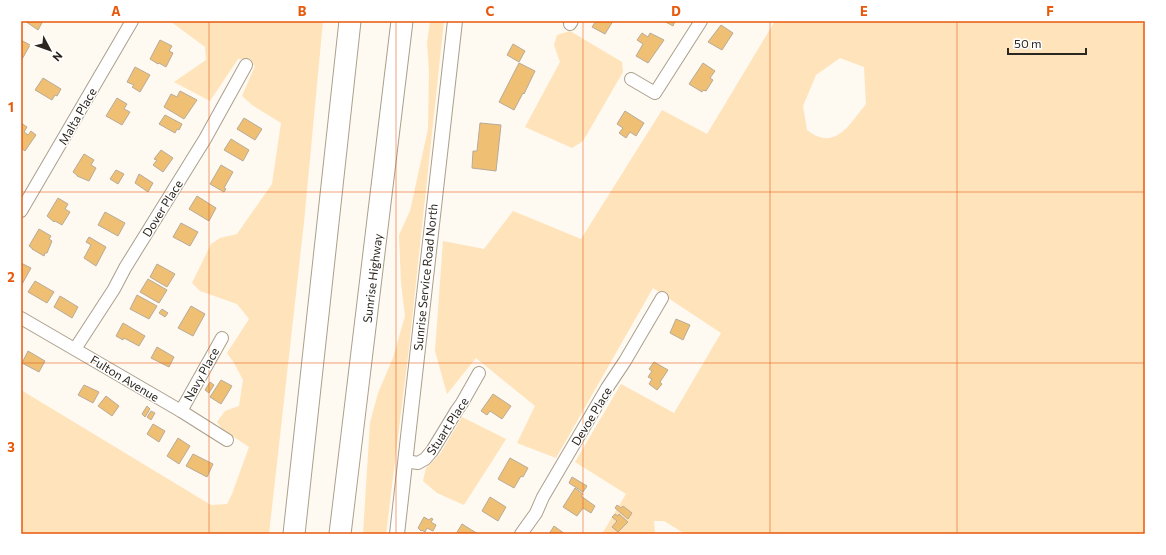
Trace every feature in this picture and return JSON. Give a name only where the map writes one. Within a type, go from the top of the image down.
[{"type":"highway","points":[[294,534],[350,21]]},
{"type":"highway","name":"Sunrise Highway","points":[[340,534],[402,21]]},
{"type":"street","name":"Malta Place","points":[[21,211],[132,21]]},
{"type":"street","name":"Sunrise Service Road North","points":[[397,534],[455,21]]},
{"type":"street","points":[[631,79],[655,94],[701,21]]},
{"type":"street","name":"Dover Place","points":[[75,349],[114,289],[125,268],[205,139],[246,65]]},
{"type":"street","name":"Devoe Place","points":[[521,534],[536,513],[551,483],[662,298]]},
{"type":"street","name":"Fulton Avenue","points":[[21,318],[181,411],[227,440]]},
{"type":"street","name":"Navy Place","points":[[181,411],[222,338]]},
{"type":"street","name":"Stuart Place","points":[[405,461],[418,463],[425,459],[432,451],[479,373]]},
{"type":"shaded area","points":[[170,21],[323,21],[304,222],[269,534],[21,534],[21,390],[211,505],[227,504],[249,447],[222,429],[217,422],[225,411],[239,406],[243,380],[227,353],[249,319],[237,304],[200,291],[192,283],[211,244],[220,238],[237,234],[272,184],[281,123],[252,105],[242,96],[255,66],[247,59],[238,59],[210,101],[174,82],[206,60],[205,47]]},
{"type":"shaded area","points":[[430,21],[444,21],[409,348],[386,534],[363,534],[370,423],[378,393],[393,358],[405,316],[401,283],[399,235],[410,211],[428,129],[429,71],[427,43]]},
{"type":"shaded area","points":[[775,21],[1138,21],[1145,25],[1145,534],[683,534],[664,521],[654,521],[655,534],[602,534],[626,494],[575,462],[621,384],[674,413],[721,333],[653,288],[556,458],[517,443],[535,406],[476,358],[447,394],[435,351],[443,241],[484,249],[513,211],[581,239],[662,110],[707,134]],"holes":[[[840,58],[864,67],[866,104],[854,120],[841,133],[833,137],[826,138],[817,136],[807,130],[803,106],[816,75]]]},
{"type":"shaded area","points":[[570,31],[622,62],[623,72],[583,141],[572,148],[525,127],[560,62],[554,45],[557,35]]},
{"type":"shaded area","points":[[462,417],[506,439],[464,505],[437,493],[423,481],[426,468],[440,454]]},
{"type":"building","points":[[25,21],[43,21],[38,30]]},
{"type":"building","points":[[596,21],[613,21],[605,34],[592,27]]},
{"type":"building","points":[[664,21],[675,21],[673,26]]},
{"type":"building","points":[[721,25],[733,33],[722,50],[708,42]]},
{"type":"building","points":[[642,33],[648,37],[650,33],[664,40],[648,63],[636,56],[643,44],[637,40]]},
{"type":"building","points":[[21,40],[30,45],[21,61]]},
{"type":"building","points":[[160,40],[172,46],[169,51],[173,53],[166,67],[150,59]]},
{"type":"building","points":[[513,44],[525,51],[519,62],[507,55]]},
{"type":"building","points":[[519,63],[535,71],[524,94],[523,93],[514,110],[499,102]]},
{"type":"building","points":[[703,63],[715,71],[710,78],[713,80],[706,91],[703,90],[702,92],[689,84]]},
{"type":"building","points":[[135,67],[150,75],[140,92],[132,87],[134,85],[127,82]]},
{"type":"building","points":[[43,78],[61,89],[57,96],[55,95],[52,100],[35,90]]},
{"type":"building","points":[[180,91],[197,100],[184,119],[164,107],[171,94],[177,97]]},
{"type":"building","points":[[117,98],[127,104],[124,109],[130,112],[122,125],[106,116]]},
{"type":"building","points":[[625,111],[644,123],[636,136],[630,132],[626,138],[619,133],[623,128],[617,124]]},
{"type":"building","points":[[165,115],[182,124],[179,130],[177,129],[175,133],[159,124]]},
{"type":"building","points":[[244,118],[262,129],[255,140],[237,129]]},
{"type":"building","points":[[21,123],[27,127],[24,132],[28,135],[31,131],[36,135],[25,151],[21,148]]},
{"type":"building","points":[[480,123],[501,125],[496,171],[472,168],[473,151],[477,151]]},
{"type":"building","points":[[231,139],[249,150],[243,161],[224,150]]},
{"type":"building","points":[[161,150],[173,158],[163,172],[153,165],[157,160],[154,159]]},
{"type":"building","points":[[84,154],[94,160],[91,165],[96,168],[89,181],[77,176],[73,172]]},
{"type":"building","points":[[221,165],[233,172],[224,188],[226,189],[224,192],[210,184]]},
{"type":"building","points":[[116,170],[124,174],[118,184],[110,179]]},
{"type":"building","points":[[139,174],[153,183],[148,192],[135,183]]},
{"type":"building","points":[[197,196],[216,208],[209,221],[189,209]]},
{"type":"building","points":[[58,198],[68,204],[65,209],[70,212],[62,225],[55,221],[54,222],[47,216]]},
{"type":"building","points":[[105,212],[125,223],[118,236],[98,225]]},
{"type":"building","points":[[181,223],[198,232],[190,246],[173,237]]},
{"type":"building","points":[[39,229],[51,236],[49,239],[52,241],[47,253],[45,253],[44,256],[29,246]]},
{"type":"building","points":[[89,237],[106,247],[96,266],[84,258],[91,245],[86,242]]},
{"type":"building","points":[[21,263],[31,268],[21,286]]},
{"type":"building","points":[[157,264],[175,274],[167,287],[150,277]]},
{"type":"building","points":[[148,279],[167,290],[159,303],[140,292]]},
{"type":"building","points":[[35,281],[54,292],[47,303],[28,292]]},
{"type":"building","points":[[137,295],[157,306],[149,319],[130,309]]},
{"type":"building","points":[[60,296],[78,307],[72,318],[54,307]]},
{"type":"building","points":[[191,306],[205,314],[193,336],[178,328]]},
{"type":"building","points":[[162,309],[168,313],[165,317],[159,313]]},
{"type":"building","points":[[676,319],[690,325],[683,340],[670,333]]},
{"type":"building","points":[[123,323],[145,336],[139,346],[124,338],[123,340],[116,336]]},
{"type":"building","points":[[157,347],[174,357],[169,367],[151,358]]},
{"type":"building","points":[[28,351],[45,361],[39,372],[22,363]]},
{"type":"building","points":[[654,362],[668,370],[660,382],[662,384],[657,390],[649,384],[652,379],[648,377],[652,371],[649,369]]},
{"type":"building","points":[[221,380],[232,386],[221,404],[210,397]]},
{"type":"building","points":[[210,382],[214,385],[209,393],[205,390]]},
{"type":"building","points":[[84,385],[99,392],[93,403],[78,395]]},
{"type":"building","points":[[493,394],[511,406],[502,419],[490,411],[487,415],[481,411]]},
{"type":"building","points":[[106,396],[119,406],[112,416],[98,406]]},
{"type":"building","points":[[147,406],[150,409],[145,417],[142,414]]},
{"type":"building","points":[[151,411],[155,413],[151,420],[147,417]]},
{"type":"building","points":[[153,424],[165,431],[159,442],[147,434]]},
{"type":"building","points":[[178,438],[190,446],[179,464],[167,456]]},
{"type":"building","points":[[193,454],[213,464],[207,477],[186,466]]},
{"type":"building","points":[[510,458],[528,468],[514,488],[498,479]]},
{"type":"building","points":[[572,477],[587,486],[583,492],[569,483]]},
{"type":"building","points":[[575,488],[583,494],[581,496],[595,506],[591,513],[583,508],[577,516],[563,507]]},
{"type":"building","points":[[490,497],[506,507],[498,521],[482,511]]},
{"type":"building","points":[[617,505],[621,508],[623,506],[632,513],[628,519],[615,508]]},
{"type":"building","points":[[615,514],[618,516],[619,514],[628,522],[618,532],[612,527],[617,521],[612,517]]},
{"type":"building","points":[[424,517],[429,520],[431,518],[433,519],[431,522],[436,525],[433,531],[427,528],[425,532],[418,528]]},
{"type":"building","points":[[462,524],[478,534],[456,534]]},
{"type":"building","points":[[554,526],[565,534],[549,534]]}]
